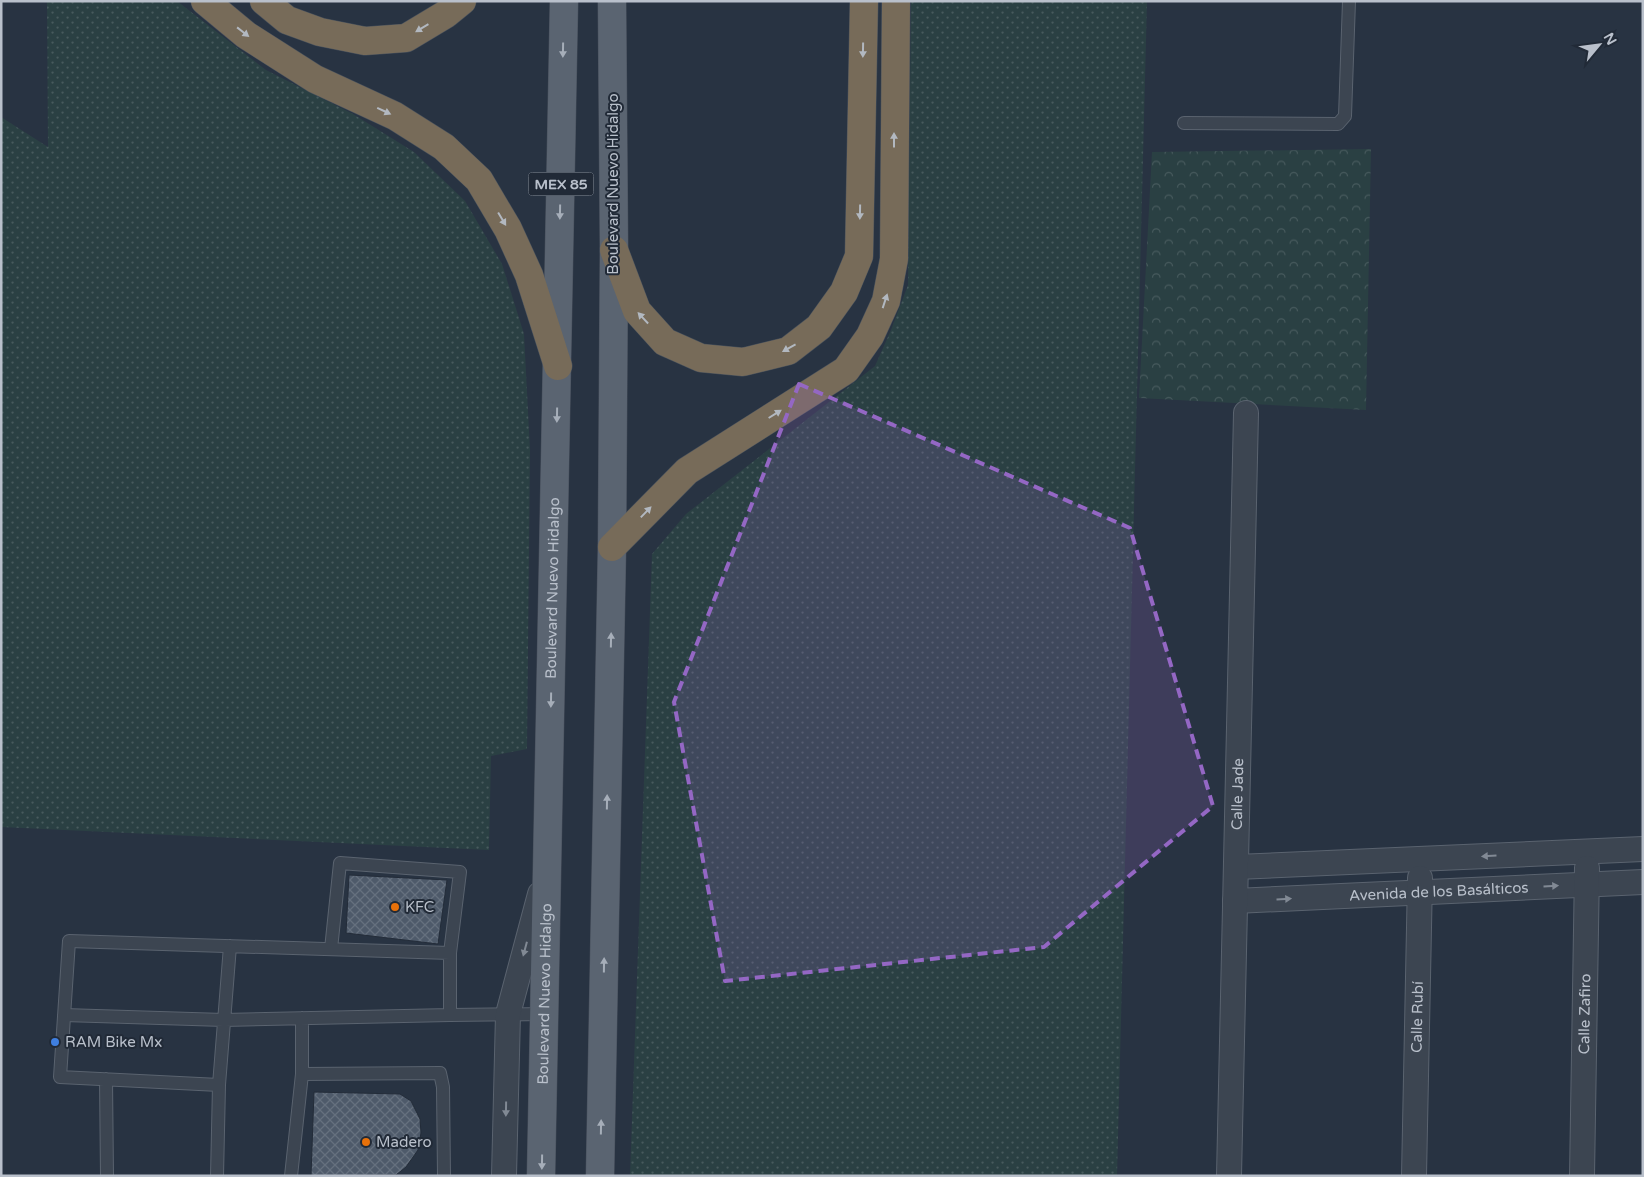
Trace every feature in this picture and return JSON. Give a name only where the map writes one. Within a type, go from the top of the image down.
[{"type":"highway","points":[[206,1],[246,35],[314,79],[395,116],[444,147],[479,180],[508,229],[528,275],[558,366]]},
{"type":"highway","points":[[264,1],[287,20],[320,32],[365,41],[406,38],[446,14],[462,1]]},
{"type":"highway","points":[[614,250],[637,312],[665,342],[701,358],[744,362],[788,351],[819,327],[844,292],[859,256],[864,1]]},
{"type":"highway","points":[[612,546],[687,471],[846,370],[870,336],[886,301],[894,259],[896,1]]},
{"type":"main road","name":"Boulevard Nuevo Hidalgo","points":[[541,1176],[564,1]]},
{"type":"main road","name":"Boulevard Nuevo Hidalgo","points":[[600,1176],[612,546],[614,250],[612,1]]},
{"type":"street","name":"Calle Jade","points":[[1229,1176],[1246,412]]},
{"type":"street","points":[[1236,867],[1643,849]]},
{"type":"street","name":"Calle Zafiro","points":[[1582,1176],[1587,851]]},
{"type":"street","name":"Calle Rubí","points":[[1414,1176],[1420,859]]},
{"type":"street","points":[[504,1176],[508,1014],[547,868]]},
{"type":"street","name":"Avenida de los Basálticos","points":[[1235,901],[1643,882]]},
{"type":"lane","points":[[1184,123],[1338,124],[1345,116],[1349,1]]},
{"type":"lane","points":[[331,949],[340,863],[460,872],[450,953],[450,1015]]},
{"type":"lane","points":[[220,1085],[60,1077],[69,941],[450,953]]},
{"type":"lane","points":[[217,1176],[220,1085],[230,946]]},
{"type":"lane","points":[[64,1015],[224,1020],[545,1014]]},
{"type":"lane","points":[[291,1176],[302,1074],[302,1018]]},
{"type":"lane","points":[[302,1074],[440,1073],[443,1087],[444,1176]]},
{"type":"lane","points":[[106,1079],[107,1176]]},
{"type":"highlighted area","points":[[799,384],[1130,528],[1213,806],[1044,947],[725,981],[674,702]]},
{"type":"green space","points":[[47,1],[177,1],[266,70],[353,114],[414,152],[465,201],[502,264],[524,334],[530,450],[527,749],[491,756],[489,850],[1,827],[1,117],[48,147]]},
{"type":"green space","points":[[911,1],[1147,1],[1117,1176],[630,1176],[652,554],[686,514],[875,366],[908,285]]},
{"type":"green space","points":[[1371,149],[1366,410],[1139,398],[1152,152]]},
{"type":"building","name":"KFC","points":[[349,875],[447,880],[438,944],[346,933]]},
{"type":"building","name":"Madero","points":[[314,1092],[400,1094],[411,1101],[420,1119],[421,1133],[418,1150],[406,1167],[396,1175],[311,1176]]},
{"type":"place","name":"KFC","points":[[395,907]]},
{"type":"place","name":"RAM Bike Mx","points":[[55,1042]]},
{"type":"place","name":"Madero","points":[[366,1142]]}]
